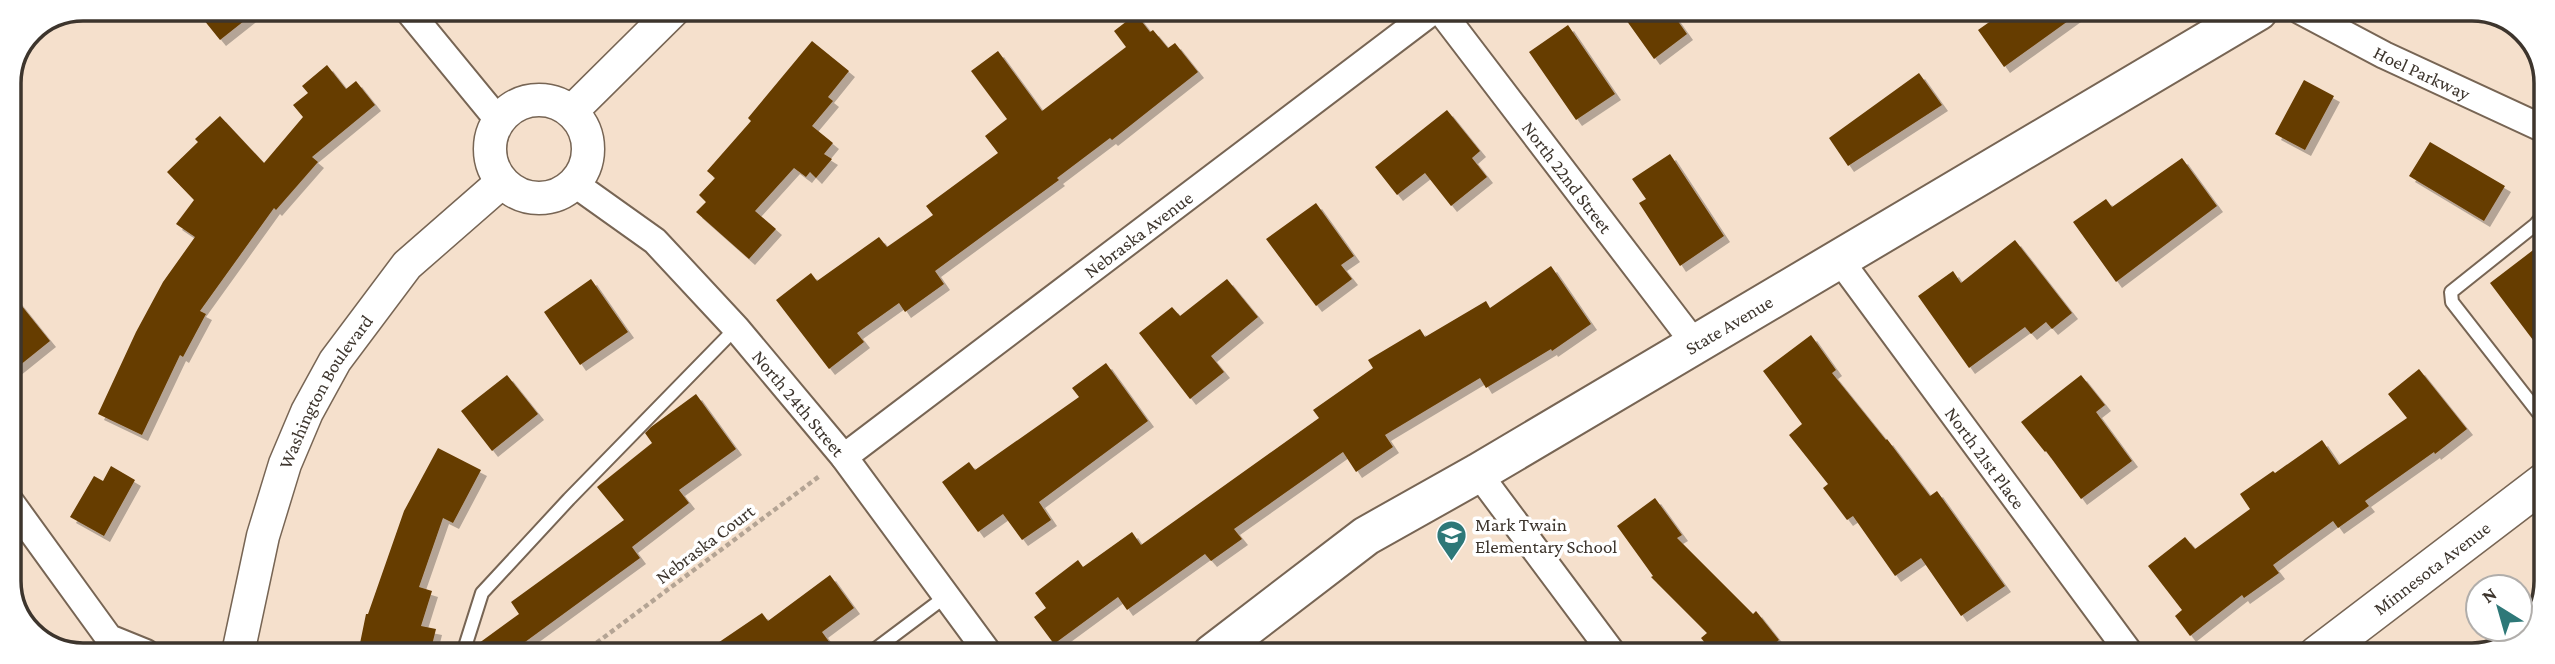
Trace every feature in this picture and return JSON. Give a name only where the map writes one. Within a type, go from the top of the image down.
[{"type":"main road","name":"State Avenue","points":[[1226,643],[1366,536],[2241,21]]},
{"type":"main road","name":"Minnesota Avenue","points":[[2333,643],[2534,490]]},
{"type":"street","points":[[418,21],[499,121]]},
{"type":"street","points":[[572,111],[663,21]]},
{"type":"street","name":"Nebraska Avenue","points":[[844,457],[1419,21]]},
{"type":"street","name":"North 22nd Street","points":[[1448,21],[1695,344]]},
{"type":"street","name":"Hoel Parkway","points":[[2320,21],[2384,55],[2534,124]]},
{"type":"street","points":[[542,100],[558,103],[572,111],[582,124],[588,139],[584,171],[575,184],[546,198],[530,198],[514,192],[502,182],[490,152],[492,135],[499,121],[511,109],[526,102],[542,100]]},
{"type":"street","name":"Washington Boulevard","points":[[240,643],[263,536],[285,464],[307,412],[335,361],[407,265],[502,182]]},
{"type":"street","name":"North 24th Street","points":[[575,184],[655,241],[736,328],[844,457],[981,643]]},
{"type":"street","name":"North 21st Place","points":[[1839,259],[2122,643]]},
{"type":"street","points":[[1478,472],[1605,643]]},
{"type":"street","points":[[21,517],[109,638],[121,643]]},
{"type":"lane","points":[[2534,226],[2451,292],[2452,302],[2534,408]]},
{"type":"lane","points":[[466,643],[482,593],[569,499],[736,328]]},
{"type":"lane","points":[[884,643],[945,597]]},
{"type":"path","name":"Nebraska Court","points":[[596,643],[844,457]]},
{"type":"building","points":[[205,21],[244,21],[220,40]]},
{"type":"building","points":[[1127,21],[1141,21],[1168,48],[1175,43],[1198,72],[1112,140],[1110,138],[1057,178],[1059,180],[935,271],[944,284],[905,312],[899,303],[857,333],[864,342],[829,369],[776,300],[811,273],[817,281],[879,237],[887,247],[933,215],[926,206],[998,153],[985,136],[1007,119],[971,71],[998,51],[1042,111],[1126,47],[1114,31]]},
{"type":"building","points":[[1627,21],[1678,21],[1687,34],[1654,59]]},
{"type":"building","points":[[1991,21],[2068,21],[2004,67],[1978,30]]},
{"type":"building","points":[[1568,25],[1615,94],[1576,120],[1529,52]]},
{"type":"building","points":[[812,41],[849,71],[828,97],[833,101],[812,126],[833,143],[824,154],[832,159],[816,178],[810,172],[806,177],[794,168],[755,211],[776,229],[749,259],[696,212],[706,202],[699,195],[715,178],[707,171],[751,121],[748,118]]},
{"type":"building","points":[[327,65],[346,89],[356,81],[375,105],[312,157],[318,162],[276,210],[274,208],[200,311],[206,314],[183,357],[180,355],[142,435],[98,414],[136,332],[163,282],[195,237],[176,224],[194,200],[167,172],[198,142],[195,139],[220,116],[264,163],[303,117],[293,105],[308,93],[302,86]]},
{"type":"building","points":[[1919,73],[1942,105],[1848,166],[1829,138]]},
{"type":"building","points":[[2304,80],[2334,96],[2305,150],[2275,134]]},
{"type":"building","points":[[1447,110],[1480,151],[1472,158],[1487,177],[1451,206],[1425,173],[1397,195],[1375,167]]},
{"type":"building","points":[[2430,142],[2505,186],[2484,221],[2409,176]]},
{"type":"building","points":[[1670,154],[1724,236],[1680,266],[1639,203],[1646,199],[1632,179]]},
{"type":"building","points":[[2182,158],[2217,206],[2116,282],[2073,222],[2106,199],[2112,207]]},
{"type":"building","points":[[1316,203],[1354,256],[1341,265],[1352,279],[1316,306],[1266,239]]},
{"type":"building","points":[[2015,240],[2072,313],[2052,329],[2046,322],[2031,334],[2025,327],[1969,368],[1918,296],[1953,271],[1961,283]]},
{"type":"building","points":[[2534,249],[2534,341],[2490,283]]},
{"type":"building","points":[[1551,266],[1591,324],[1552,351],[1551,349],[1486,388],[1480,378],[1385,435],[1393,447],[1356,472],[1343,452],[1234,529],[1242,539],[1211,561],[1205,554],[1127,610],[1118,597],[1055,643],[1034,617],[1046,608],[1035,593],[1078,560],[1083,567],[1132,532],[1141,545],[1319,418],[1313,410],[1373,368],[1368,360],[1420,329],[1425,337],[1486,301],[1490,308]]},
{"type":"building","points":[[591,279],[628,332],[580,365],[544,312]]},
{"type":"building","points":[[1227,279],[1258,317],[1211,356],[1224,372],[1190,399],[1139,333],[1172,307],[1180,316]]},
{"type":"building","points":[[21,305],[50,341],[21,364]]},
{"type":"building","points":[[1811,335],[1836,370],[1832,373],[1930,496],[1937,491],[2005,586],[1961,616],[1921,558],[1895,576],[1853,516],[1847,520],[1823,488],[1828,484],[1789,435],[1802,424],[1763,371]]},
{"type":"building","points":[[1106,363],[1148,421],[1039,502],[1051,520],[1022,540],[1003,514],[978,532],[942,482],[969,462],[975,470],[1079,397],[1072,388]]},
{"type":"building","points":[[2419,369],[2467,429],[2365,501],[2369,506],[2338,528],[2333,521],[2273,565],[2279,573],[2244,598],[2242,595],[2190,636],[2175,616],[2182,610],[2148,566],[2185,537],[2195,549],[2250,509],[2240,494],[2322,440],[2339,465],[2407,418],[2388,394]]},
{"type":"building","points":[[507,375],[538,414],[492,451],[461,411]]},
{"type":"building","points":[[2081,375],[2105,405],[2096,412],[2132,461],[2081,499],[2021,422]]},
{"type":"building","points":[[696,394],[736,449],[679,490],[689,503],[632,547],[640,558],[524,643],[479,643],[519,614],[511,602],[624,520],[597,487],[652,443],[645,433]]},
{"type":"building","points":[[438,448],[481,470],[453,523],[443,518],[419,587],[432,591],[421,626],[436,629],[432,643],[360,643],[366,614],[404,511]]},
{"type":"building","points":[[111,466],[135,480],[104,536],[70,517],[94,476],[103,481]]},
{"type":"building","points":[[1655,498],[1682,535],[1677,538],[1753,614],[1756,611],[1779,640],[1775,643],[1705,643],[1701,638],[1707,633],[1651,577],[1653,576],[1617,526]]},
{"type":"building","points":[[830,575],[854,608],[822,632],[830,643],[718,643],[762,613],[768,621]]},
{"type":"place","name":"Mark Twain Elementary School","points":[[1452,562]]}]
